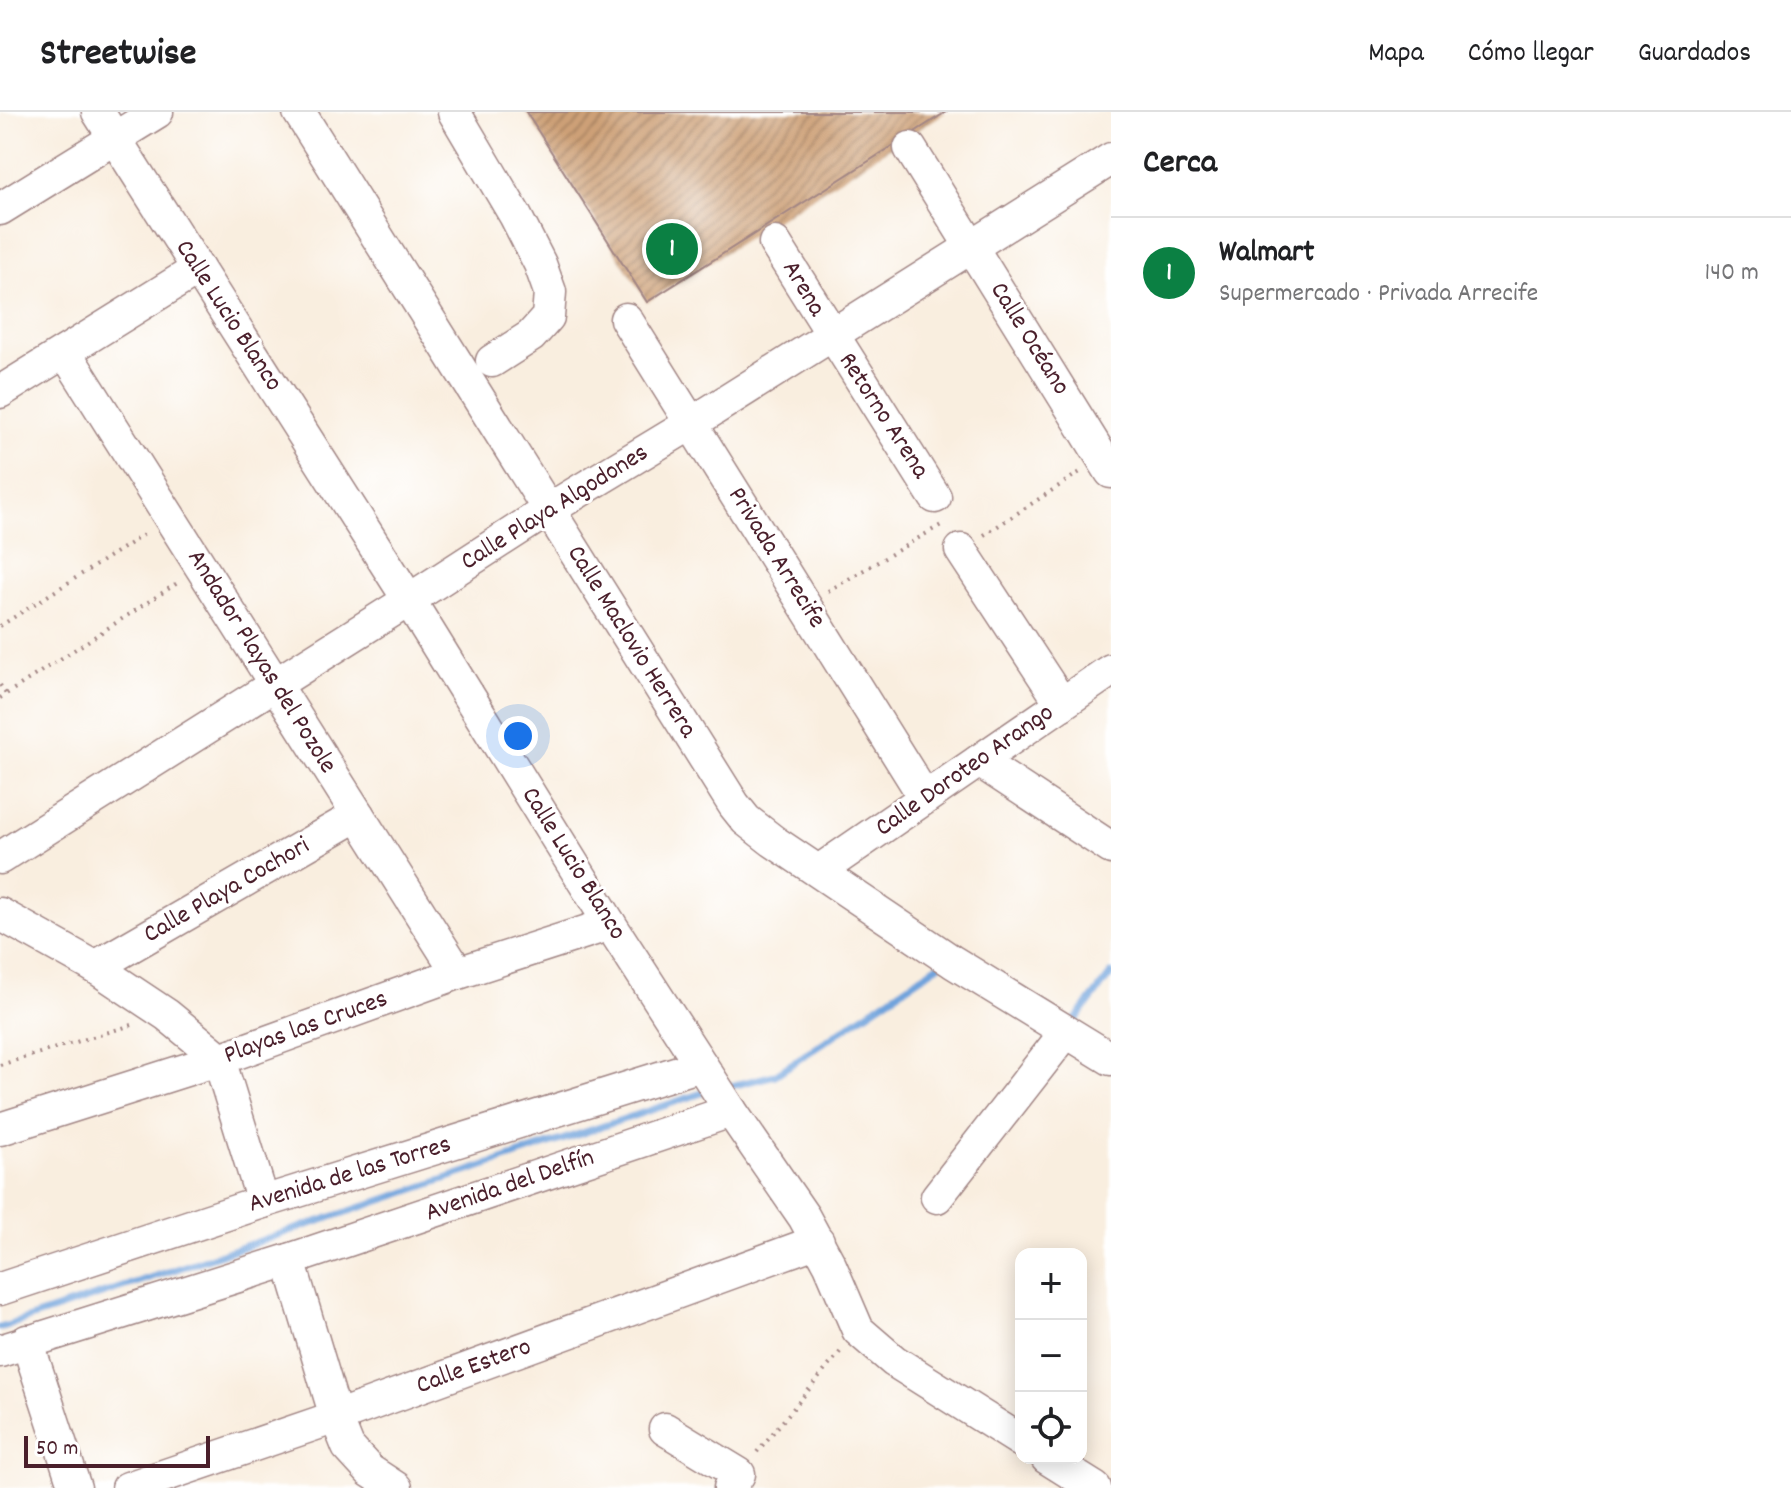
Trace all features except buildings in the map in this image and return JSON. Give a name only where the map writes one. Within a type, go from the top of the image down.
[{"type":"street","points":[[0,209],[106,124],[157,112]]},
{"type":"street","name":"Calle Maclovio Herrera","points":[[299,112],[734,805],[760,831],[941,954],[1111,1059]]},
{"type":"street","points":[[454,112],[515,215],[540,264],[550,292],[548,317],[531,336],[492,361]]},
{"type":"street","name":"Calle Lucio Blanco","points":[[106,124],[409,600],[610,924],[818,1241],[858,1330],[894,1361],[1015,1437]]},
{"type":"street","name":"Calle Océano","points":[[910,148],[1107,465]]},
{"type":"street","name":"Calle Playa Algodones","points":[[0,858],[548,510],[1111,159]]},
{"type":"street","name":"Arena","points":[[775,243],[831,335]]},
{"type":"street","points":[[0,392],[198,269]]},
{"type":"street","name":"Privada Arrecife","points":[[626,319],[925,798]]},
{"type":"street","name":"Retorno Arena","points":[[831,335],[942,508]]},
{"type":"street","name":"Andador Playas del Pozole","points":[[65,352],[458,973]]},
{"type":"street","points":[[961,550],[1062,704]]},
{"type":"street","name":"Calle Doroteo Arango","points":[[819,871],[1111,670]]},
{"type":"street","points":[[979,761],[1111,848]]},
{"type":"street","name":"Calle Playa Cochori","points":[[95,967],[358,815]]},
{"type":"street","points":[[0,914],[95,967],[167,1015],[212,1052],[263,1202]]},
{"type":"street","name":"Playas las Cruces","points":[[0,1129],[217,1060],[458,973],[610,924]]},
{"type":"street","points":[[937,1197],[1066,1032]]},
{"type":"street","name":"Avenida de las Torres","points":[[0,1289],[263,1202],[701,1065]]},
{"type":"street","name":"Avenida del Delfín","points":[[289,1260],[731,1111]]},
{"type":"street","name":"Calle Estero","points":[[128,1488],[336,1417],[818,1241]]},
{"type":"street","points":[[75,1488],[14,1346],[289,1260],[336,1417],[348,1447],[370,1471],[396,1488]]},
{"type":"street","points":[[665,1429],[735,1481]]},
{"type":"street","points":[[1057,1464],[1095,1488]]},
{"type":"path","points":[[961,550],[1107,465]]},
{"type":"path","points":[[805,605],[942,508]]},
{"type":"path","points":[[0,626],[170,518]]},
{"type":"path","points":[[0,698],[202,568]]},
{"type":"path","points":[[0,685],[6,694]]},
{"type":"path","points":[[0,1065],[167,1015]]},
{"type":"path","points":[[735,1481],[858,1330]]},
{"type":"waterway","points":[[727,1087],[775,1075],[940,964]]},
{"type":"waterway","points":[[1071,1026],[1111,974]]},
{"type":"waterway","points":[[0,1328],[708,1091]]},
{"type":"place","name":"Walmart","points":[[672,249]]}]
